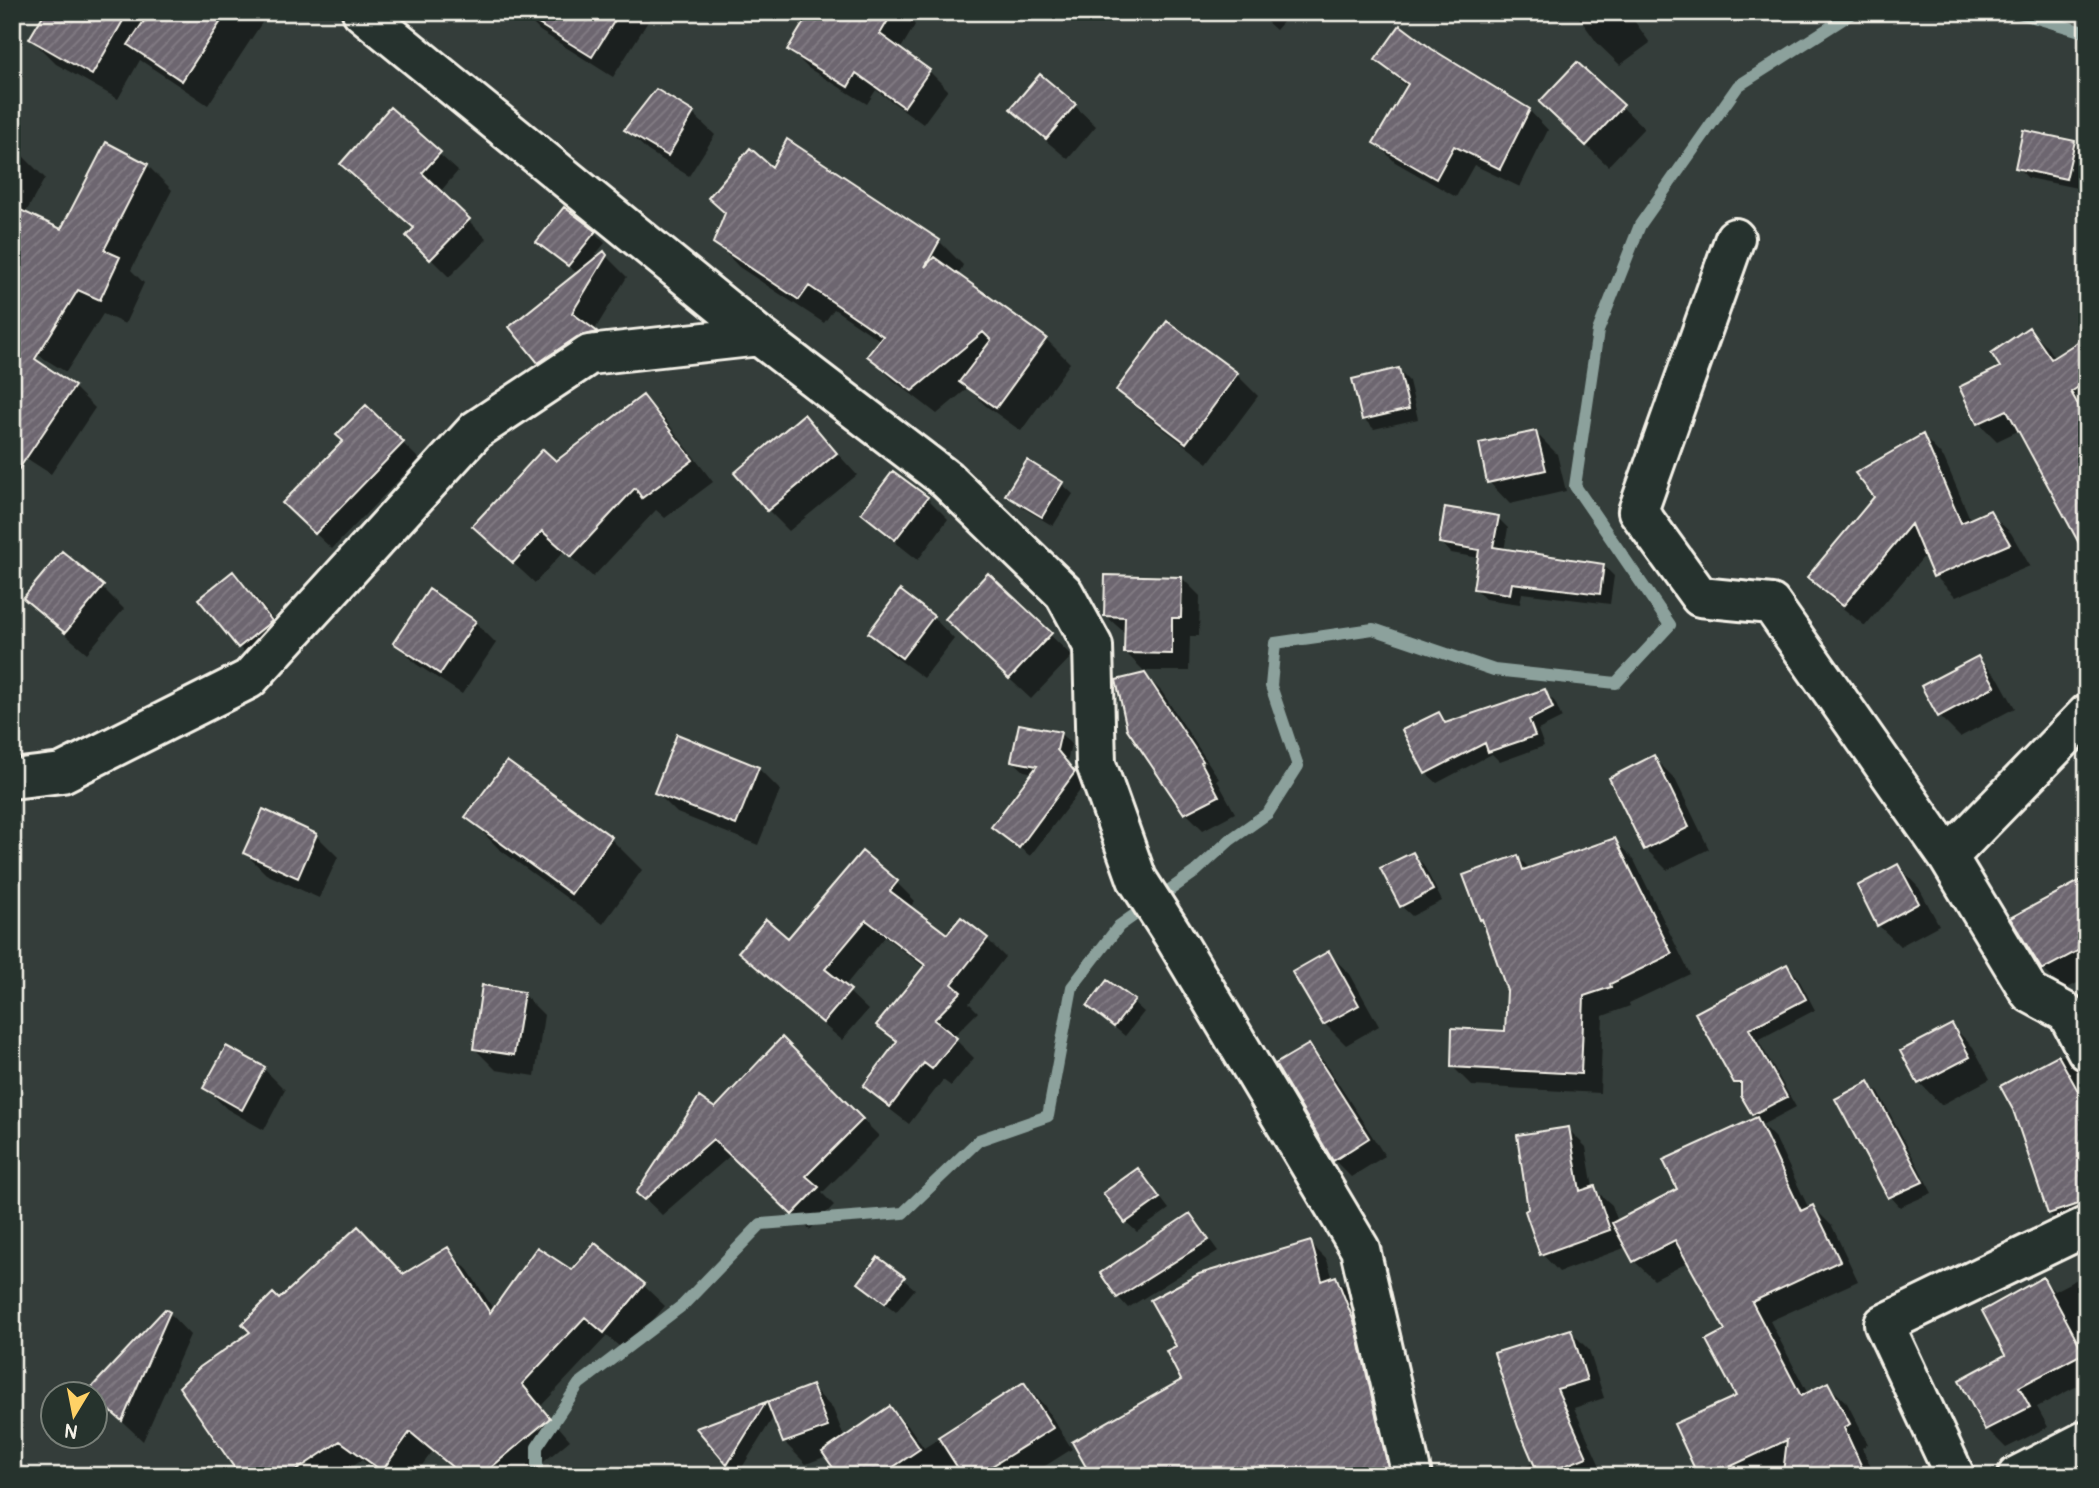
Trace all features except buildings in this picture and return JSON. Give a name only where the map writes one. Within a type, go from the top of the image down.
[{"type":"street","points":[[362,12],[759,336],[946,479],[1064,593],[1093,646],[1096,764],[1137,879],[1360,1249],[1412,1476]]},
{"type":"street","points":[[1735,238],[1638,510],[1700,597],[1771,604],[1948,857],[2030,993],[2067,1013],[2087,1051]]},
{"type":"street","points":[[12,779],[62,773],[249,679],[476,430],[589,355],[759,336]]},
{"type":"street","points":[[1948,857],[2087,714]]},
{"type":"street","points":[[1955,1476],[1884,1324],[2087,1226]]},
{"type":"street","points":[[2017,1476],[2087,1440]]},
{"type":"waterway","points":[[537,1476],[537,1447],[579,1384],[683,1305],[761,1224],[903,1213],[979,1140],[1048,1116],[1072,987],[1119,926],[1195,872],[1230,840],[1268,813],[1298,766],[1271,686],[1275,643],[1373,629],[1494,670],[1616,683],[1670,625],[1575,486],[1598,331],[1640,225],[1738,86],[1854,12]]},
{"type":"waterway","points":[[2016,12],[2087,33]]}]
